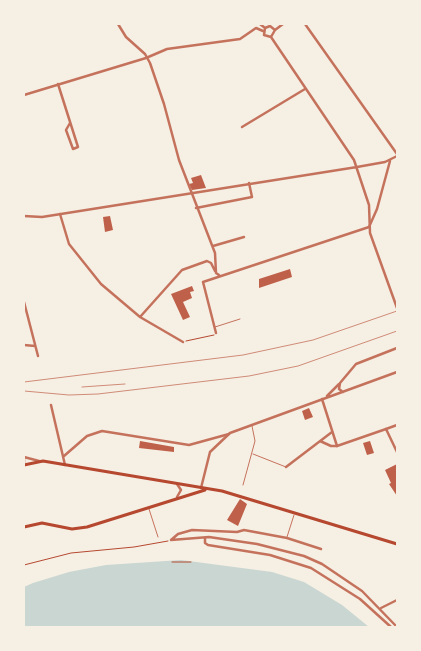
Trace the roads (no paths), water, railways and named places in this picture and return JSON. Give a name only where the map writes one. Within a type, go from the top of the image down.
[{"type":"main road","points":[[24,464],[40,461],[240,495],[397,544]]},
{"type":"main road","points":[[24,527],[33,523],[46,523],[72,529],[82,528],[203,489]]},
{"type":"street","points":[[118,24],[126,37],[147,58],[158,86],[175,148],[190,192],[213,246],[216,258],[216,273]]},
{"type":"street","points":[[260,24],[264,29],[265,36],[271,38],[350,153],[357,167],[369,204],[369,227],[397,308]]},
{"type":"street","points":[[271,38],[275,30],[284,24]]},
{"type":"street","points":[[24,216],[39,217],[60,214],[357,167],[390,160],[397,155],[305,24]]},
{"type":"street","points":[[24,95],[147,58],[167,49],[240,38],[256,28],[264,29],[270,26],[275,30]]},
{"type":"street","points":[[58,84],[78,147],[73,149],[66,130],[70,123]]},
{"type":"street","points":[[242,126],[305,89]]},
{"type":"street","points":[[216,333],[203,282],[369,227],[377,209],[390,160]]},
{"type":"street","points":[[196,208],[252,197],[249,183]]},
{"type":"street","points":[[60,214],[67,241],[78,258],[101,284],[140,317],[183,342]]},
{"type":"street","points":[[213,246],[244,237]]},
{"type":"street","points":[[140,317],[182,270],[206,261],[211,263],[219,276]]},
{"type":"street","points":[[24,302],[38,356]]},
{"type":"street","points":[[24,345],[35,346]]},
{"type":"street","points":[[323,399],[358,363],[397,348]]},
{"type":"street","points":[[64,456],[85,438],[102,431],[189,445],[230,433],[397,372]]},
{"type":"street","points":[[340,383],[339,389],[343,392]]},
{"type":"street","points":[[323,399],[337,446]]},
{"type":"street","points":[[51,405],[66,465]]},
{"type":"street","points":[[320,440],[330,446],[337,446],[397,425]]},
{"type":"street","points":[[386,429],[397,452]]},
{"type":"street","points":[[286,467],[332,432]]},
{"type":"street","points":[[203,489],[210,452],[230,433]]},
{"type":"street","points":[[24,464],[24,458],[40,461]]},
{"type":"street","points":[[177,484],[181,490],[177,497]]},
{"type":"street","points":[[321,549],[287,538],[253,531],[215,530],[182,533],[171,540],[206,538],[257,544],[316,561],[344,579],[376,604],[397,627]]},
{"type":"street","points":[[206,538],[205,543],[208,545],[270,555],[312,568],[340,585],[371,608],[391,627]]},
{"type":"street","points":[[312,568],[316,561]]},
{"type":"street","points":[[340,585],[344,579]]},
{"type":"street","points":[[380,608],[397,600]]},
{"type":"street","points":[[371,608],[376,604]]},
{"type":"lane","points":[[214,328],[240,319]]},
{"type":"lane","points":[[244,485],[255,440],[252,425]]},
{"type":"lane","points":[[252,453],[286,467]]},
{"type":"lane","points":[[148,507],[158,537]]},
{"type":"lane","points":[[287,538],[295,513]]},
{"type":"railway","points":[[24,382],[243,355],[313,340],[397,311]]},
{"type":"railway","points":[[24,391],[69,395],[98,394],[249,376],[298,366],[397,331]]},
{"type":"railway","points":[[82,387],[125,384]]}]
